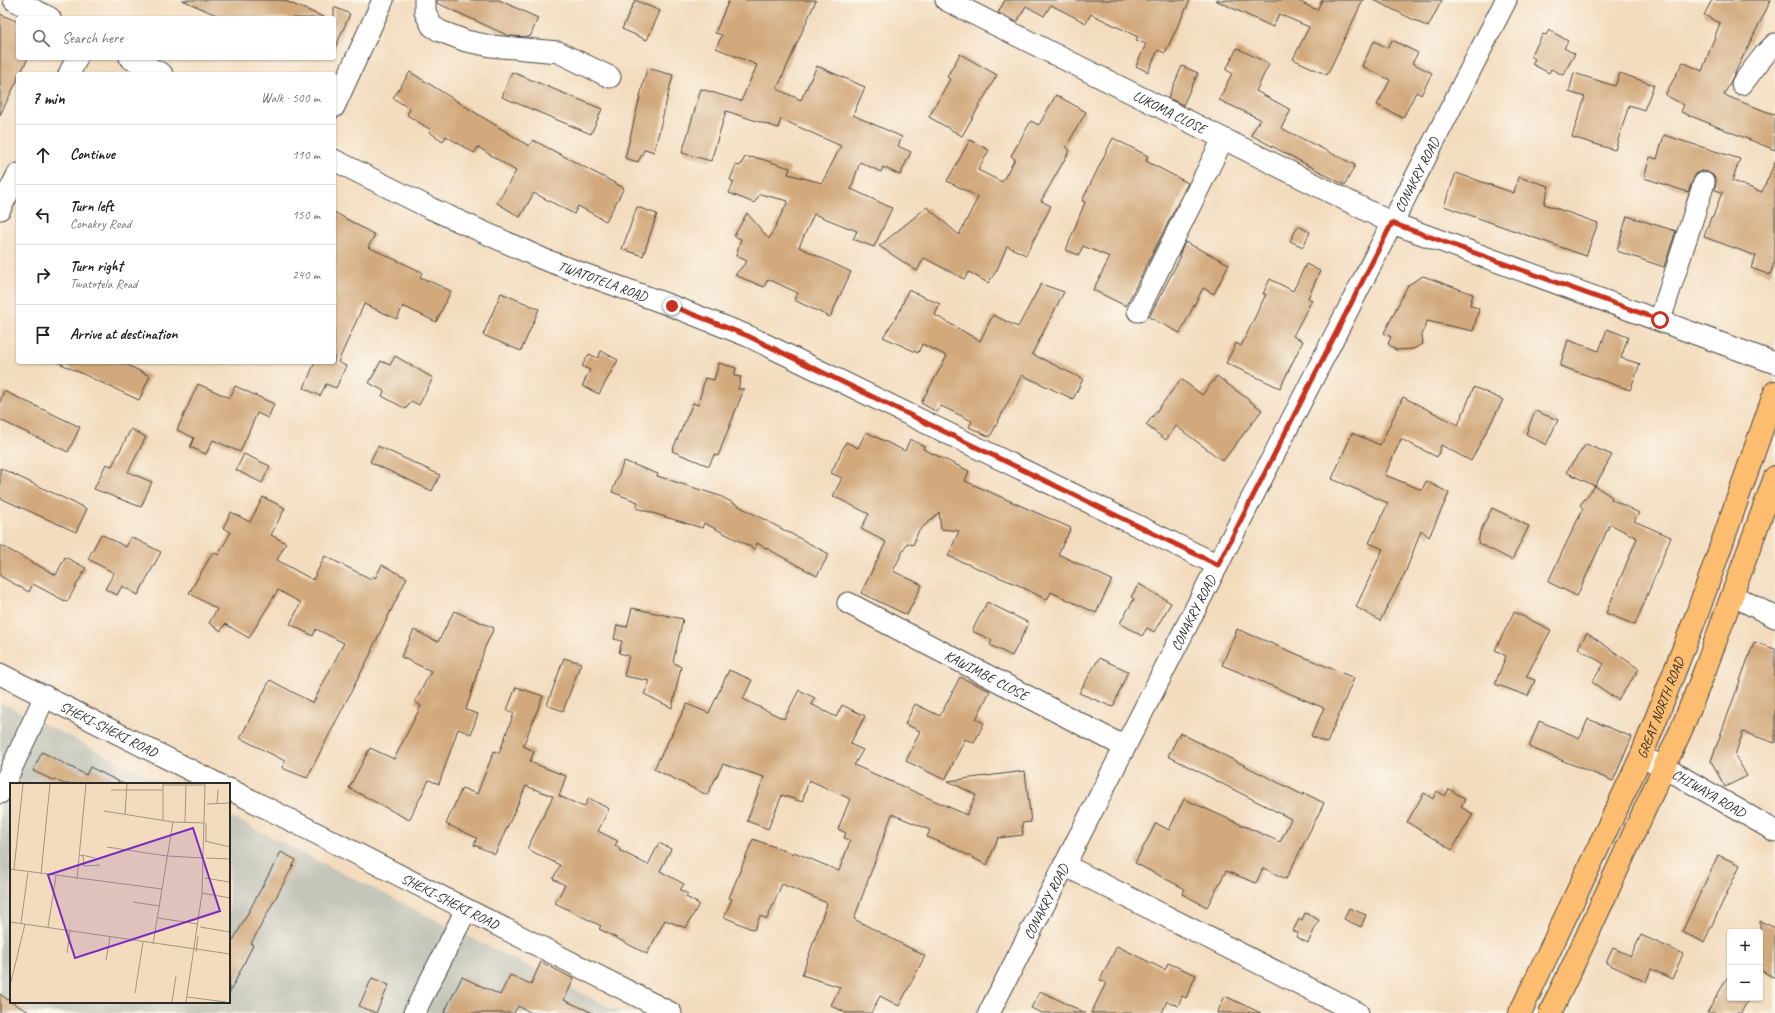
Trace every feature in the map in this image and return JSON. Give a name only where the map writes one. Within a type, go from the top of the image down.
[{"type":"main road","name":"GREAT NORTH ROAD","points":[[1520,1013],[1641,757],[1697,614],[1775,392]]},
{"type":"main road","name":"GREAT NORTH ROAD","points":[[1550,1013],[1664,767],[1705,670],[1775,477]]},
{"type":"street","points":[[14,0],[46,16]]},
{"type":"street","points":[[336,103],[382,0]]},
{"type":"street","points":[[425,0],[425,12],[432,26],[440,31],[466,41],[490,46],[558,52],[610,77]]},
{"type":"street","name":"LUKOMA CLOSE","points":[[946,0],[1392,223],[1775,362]]},
{"type":"street","name":"CONAKRY ROAD","points":[[989,1013],[1506,0]]},
{"type":"street","points":[[1742,84],[1765,54],[1775,44]]},
{"type":"street","points":[[70,72],[76,60]]},
{"type":"street","points":[[134,60],[158,72]]},
{"type":"street","points":[[1138,311],[1223,139]]},
{"type":"street","name":"TWATOTELA ROAD","points":[[336,161],[430,208],[543,259],[672,306],[748,336],[1218,565]]},
{"type":"street","points":[[0,209],[16,178]]},
{"type":"street","points":[[1660,320],[1704,183]]},
{"type":"street","points":[[1732,595],[1775,617]]},
{"type":"street","name":"KAWIMBE CLOSE","points":[[848,604],[1125,747]]},
{"type":"street","name":"SHEKI-SHEKI ROAD","points":[[0,674],[216,783]]},
{"type":"street","points":[[0,793],[45,696]]},
{"type":"street","name":"CHIWAYA ROAD","points":[[1641,757],[1664,767],[1775,831]]},
{"type":"street","name":"SHEKI-SHEKI ROAD","points":[[230,791],[671,1013]]},
{"type":"street","points":[[1064,866],[1358,1013]]},
{"type":"street","points":[[414,1013],[466,910]]},
{"type":"shaded area","points":[[0,702],[162,783],[10,783],[10,1003],[230,1003],[230,817],[621,1013],[0,1013]]},
{"type":"building","points":[[182,0],[283,0],[321,16],[218,16]]},
{"type":"building","points":[[437,0],[499,0],[538,18],[530,37],[509,36],[437,3]]},
{"type":"building","points":[[635,0],[660,11],[647,40],[622,29]]},
{"type":"building","points":[[729,0],[816,0],[777,89],[801,100],[817,66],[865,87],[853,115],[902,137],[898,146],[911,152],[900,175],[883,167],[881,172],[860,162],[851,189],[892,208],[874,247],[853,239],[857,231],[814,214],[799,247],[851,272],[830,317],[794,300],[798,293],[768,279],[764,287],[735,275],[747,261],[736,256],[741,239],[734,236],[747,213],[769,239],[788,201],[760,194],[754,203],[729,193],[734,182],[730,180],[736,165],[740,166],[745,157],[758,158],[790,168],[788,174],[822,183],[841,146],[781,119],[778,128],[726,111],[711,161],[682,153],[701,89],[741,101],[757,65],[716,48],[722,35],[715,33]]},
{"type":"building","points":[[1005,0],[1190,0],[1165,53],[1158,50],[1148,72],[1136,66],[1146,44],[1136,40],[1138,37],[1091,14],[1086,23],[1051,5],[1044,16],[1026,6],[1017,22],[998,13]]},
{"type":"building","points":[[1215,0],[1296,0],[1317,10],[1322,0],[1363,0],[1327,75],[1293,59],[1309,27],[1279,14],[1273,27]]},
{"type":"building","points":[[1374,0],[1442,0],[1428,27]]},
{"type":"building","points":[[1712,0],[1771,0],[1724,95],[1775,115],[1775,150],[1681,112],[1684,105],[1665,95],[1683,62],[1702,71],[1720,23],[1704,15]]},
{"type":"building","points":[[334,7],[350,14],[336,46],[336,16],[334,16]]},
{"type":"building","points":[[0,14],[16,21],[16,60],[27,60],[21,72],[16,72],[16,83],[0,115]]},
{"type":"building","points":[[1549,30],[1568,41],[1564,48],[1575,54],[1563,75],[1551,69],[1549,73],[1532,64],[1535,59],[1531,56],[1543,34],[1546,35]]},
{"type":"building","points":[[1392,40],[1418,53],[1412,63],[1432,73],[1421,95],[1416,92],[1403,118],[1377,105],[1390,80],[1362,66],[1374,41],[1388,48]]},
{"type":"building","points":[[1237,48],[1269,64],[1256,91],[1291,110],[1281,128],[1355,165],[1345,185],[1251,135],[1260,119],[1219,100],[1232,73],[1226,70]]},
{"type":"building","points":[[960,54],[997,75],[962,136],[929,117],[950,79],[947,77]]},
{"type":"building","points":[[1182,66],[1198,73],[1183,105],[1168,98]]},
{"type":"building","points":[[647,68],[673,75],[654,152],[645,149],[638,162],[625,158]]},
{"type":"building","points":[[410,72],[529,146],[533,140],[624,188],[606,221],[578,206],[574,214],[534,193],[520,217],[497,203],[516,171],[478,147],[474,153],[446,136],[443,141],[429,132],[431,130],[407,115],[410,109],[393,98]]},
{"type":"building","points":[[512,72],[602,109],[591,134],[502,97]]},
{"type":"building","points":[[1574,73],[1615,86],[1620,73],[1654,85],[1644,110],[1629,105],[1615,150],[1572,137],[1585,97],[1569,92]]},
{"type":"building","points":[[1056,95],[1086,112],[1066,147],[1070,150],[1041,201],[1051,206],[1026,255],[1007,246],[997,270],[988,283],[969,272],[964,279],[924,258],[917,271],[879,246],[927,207],[959,235],[978,197],[947,181],[970,140],[989,150],[978,170],[1002,182],[1015,159],[1011,156],[1031,121],[1039,125]]},
{"type":"building","points":[[1664,135],[1740,159],[1732,181],[1762,192],[1775,162],[1775,261],[1770,275],[1751,268],[1756,256],[1704,237],[1722,192],[1715,190],[1716,181],[1713,175],[1701,171],[1696,174],[1688,192],[1644,178],[1650,157],[1657,159]]},
{"type":"building","points":[[1113,138],[1148,156],[1146,161],[1188,183],[1126,306],[1093,290],[1110,257],[1083,246],[1079,255],[1066,250],[1085,202],[1082,201]]},
{"type":"building","points":[[1456,173],[1514,193],[1518,177],[1549,186],[1544,204],[1598,223],[1586,256],[1444,206]]},
{"type":"building","points":[[637,207],[657,214],[643,256],[622,249]]},
{"type":"building","points":[[336,213],[375,235],[368,247],[422,272],[420,277],[451,291],[436,322],[403,306],[397,319],[364,304],[338,362],[346,366],[336,388],[326,384],[320,396],[304,388],[314,364],[336,364]]},
{"type":"building","points":[[1627,216],[1676,231],[1664,267],[1617,251]]},
{"type":"building","points":[[1298,226],[1310,232],[1303,247],[1290,241]]},
{"type":"building","points":[[1185,242],[1229,264],[1214,294],[1203,288],[1180,333],[1149,317],[1181,256],[1179,255]]},
{"type":"building","points":[[1306,264],[1320,271],[1308,298],[1312,300],[1293,336],[1303,341],[1280,388],[1226,363],[1236,343],[1241,346],[1266,294],[1263,294],[1270,279],[1293,291]]},
{"type":"building","points":[[1423,276],[1473,294],[1470,305],[1479,309],[1473,331],[1427,321],[1422,335],[1423,344],[1413,349],[1396,350],[1388,344],[1391,337],[1384,333],[1408,285]]},
{"type":"building","points":[[1041,284],[1064,292],[1032,354],[1083,379],[1073,399],[1022,375],[990,437],[969,427],[972,421],[941,406],[937,412],[921,403],[947,356],[922,344],[918,353],[883,337],[899,313],[908,290],[940,304],[935,315],[980,341],[993,315],[1018,327]]},
{"type":"building","points":[[501,293],[539,309],[521,351],[483,335]]},
{"type":"building","points":[[1607,329],[1628,337],[1621,358],[1640,364],[1630,390],[1560,366],[1568,340],[1599,351]]},
{"type":"building","points":[[601,351],[618,360],[599,394],[582,386],[590,370],[582,366],[589,354],[598,358]]},
{"type":"building","points":[[395,356],[433,378],[419,405],[411,401],[406,409],[382,396],[384,391],[369,383],[381,361],[390,365]]},
{"type":"building","points":[[719,363],[736,368],[734,376],[741,377],[738,389],[744,389],[718,456],[714,455],[709,466],[672,451],[693,403],[698,405],[705,378],[714,380]]},
{"type":"building","points":[[61,364],[125,364],[150,376],[139,400]]},
{"type":"building","points":[[1217,376],[1262,410],[1223,461],[1176,426],[1166,440],[1146,425],[1181,379],[1202,395]]},
{"type":"building","points":[[198,384],[230,398],[235,386],[274,404],[268,418],[257,413],[240,452],[213,440],[206,454],[190,447],[194,438],[177,430]]},
{"type":"building","points":[[1474,387],[1503,400],[1471,461],[1441,445],[1437,457],[1401,439],[1385,475],[1422,490],[1426,481],[1449,493],[1429,537],[1421,530],[1406,571],[1380,621],[1356,607],[1383,549],[1369,543],[1388,503],[1332,479],[1352,433],[1380,445],[1403,397],[1458,425]]},
{"type":"building","points":[[4,391],[80,427],[68,452],[0,420],[0,401]]},
{"type":"building","points":[[1535,411],[1558,420],[1546,445],[1526,434]]},
{"type":"building","points":[[131,429],[146,437],[128,472],[152,482],[141,507],[94,489],[106,464],[112,466]]},
{"type":"building","points":[[866,432],[905,451],[910,439],[924,446],[923,449],[969,471],[965,481],[1071,528],[1058,554],[1112,580],[1096,613],[1051,592],[1047,600],[1018,585],[948,556],[959,531],[941,529],[939,512],[918,532],[913,545],[907,543],[893,571],[922,585],[907,615],[861,593],[886,542],[861,529],[869,514],[833,496],[842,478],[831,473],[846,442],[858,448]]},
{"type":"building","points":[[1586,444],[1612,455],[1595,486],[1566,472]]},
{"type":"building","points":[[378,446],[440,475],[432,491],[370,462]]},
{"type":"building","points":[[244,454],[270,466],[262,483],[236,470]]},
{"type":"building","points":[[624,461],[658,474],[657,476],[720,496],[829,554],[817,576],[757,543],[755,549],[704,523],[702,528],[636,508],[638,502],[612,492]]},
{"type":"building","points":[[0,468],[87,509],[76,532],[0,498]]},
{"type":"building","points":[[1595,486],[1612,497],[1611,499],[1639,513],[1634,521],[1671,537],[1635,625],[1606,613],[1637,538],[1610,524],[1577,596],[1548,582],[1583,508],[1580,505]]},
{"type":"building","points":[[263,497],[285,508],[271,535],[286,543],[277,560],[313,580],[325,556],[371,579],[372,576],[375,578],[382,565],[407,578],[372,651],[307,778],[282,768],[285,761],[240,738],[270,680],[313,703],[344,643],[316,629],[313,636],[290,624],[301,603],[278,590],[249,638],[225,624],[221,631],[209,623],[217,609],[189,593],[213,552],[218,555],[231,532],[223,528],[231,512],[250,522]]},
{"type":"building","points":[[1492,508],[1529,526],[1512,560],[1478,543],[1480,532]]},
{"type":"building","points":[[101,534],[126,547],[131,537],[161,552],[138,595],[122,586],[117,595],[105,589],[114,573],[88,559]]},
{"type":"building","points":[[0,545],[56,575],[65,557],[86,568],[67,602],[33,584],[29,592],[0,576]]},
{"type":"building","points":[[1139,584],[1171,603],[1154,632],[1147,628],[1142,636],[1120,623],[1134,599],[1131,597]]},
{"type":"building","points":[[987,602],[1029,623],[1012,656],[990,645],[992,640],[972,631]]},
{"type":"building","points":[[632,608],[683,619],[673,662],[681,667],[672,708],[644,694],[650,681],[624,676],[629,656],[619,653],[622,641],[614,639],[617,625],[627,627]]},
{"type":"building","points":[[454,611],[494,628],[485,647],[466,710],[478,714],[471,734],[458,729],[439,784],[429,780],[409,820],[349,788],[370,748],[394,759],[421,706],[415,702],[431,671],[401,657],[414,630],[438,642]]},
{"type":"building","points":[[1514,612],[1551,630],[1526,677],[1535,680],[1528,696],[1495,684],[1506,656],[1495,650]]},
{"type":"building","points":[[1237,629],[1354,678],[1327,743],[1311,736],[1324,708],[1222,665]]},
{"type":"building","points":[[1587,633],[1639,669],[1618,700],[1592,682],[1604,664],[1578,648]]},
{"type":"building","points":[[1754,642],[1775,649],[1775,743],[1743,732],[1735,755],[1747,776],[1725,787],[1711,761]]},
{"type":"building","points":[[564,658],[581,663],[563,711],[547,705]]},
{"type":"building","points":[[1099,658],[1128,671],[1113,707],[1079,693]]},
{"type":"building","points":[[729,670],[752,680],[743,699],[784,719],[799,690],[815,698],[811,704],[836,717],[842,705],[865,716],[850,744],[863,750],[854,765],[967,815],[976,795],[948,781],[1025,771],[1031,822],[1022,823],[1023,835],[998,838],[987,865],[950,846],[927,837],[930,830],[892,814],[854,919],[925,956],[899,1006],[880,996],[871,1013],[846,1013],[831,1005],[840,987],[802,975],[827,903],[782,884],[767,919],[760,916],[754,930],[724,917],[732,899],[729,898],[753,839],[793,854],[794,852],[839,871],[850,841],[844,838],[846,833],[838,829],[850,799],[809,780],[802,802],[782,795],[768,829],[747,821],[764,777],[723,764],[707,795],[654,769],[687,704],[709,713]]},
{"type":"building","points":[[960,677],[990,691],[976,719],[984,723],[974,743],[965,739],[945,780],[906,761],[920,731],[905,724],[915,704],[940,716]]},
{"type":"building","points":[[516,687],[543,696],[523,746],[534,751],[530,762],[566,776],[559,796],[584,807],[589,798],[609,809],[598,831],[618,841],[615,845],[620,848],[619,850],[648,865],[659,843],[671,849],[660,871],[684,884],[680,890],[688,894],[686,897],[699,904],[686,928],[665,920],[647,954],[599,929],[601,926],[555,903],[565,885],[553,879],[560,865],[527,849],[553,796],[526,786],[495,854],[474,845],[477,838],[446,824],[462,788],[477,794],[494,751],[499,753],[514,713],[507,710]]},
{"type":"building","points":[[1588,719],[1632,737],[1613,781],[1529,747],[1539,721],[1580,738]]},
{"type":"building","points":[[1180,733],[1303,795],[1304,793],[1324,803],[1286,879],[1263,868],[1256,883],[1226,871],[1207,907],[1182,894],[1185,889],[1135,863],[1156,823],[1169,830],[1184,799],[1280,842],[1291,819],[1168,756]]},
{"type":"building","points":[[42,752],[86,775],[90,767],[122,783],[62,783],[33,771]]},
{"type":"building","points":[[1449,789],[1465,799],[1461,807],[1473,814],[1452,850],[1407,822],[1424,793],[1433,799],[1437,791],[1445,796]]},
{"type":"building","points":[[281,852],[296,860],[251,944],[253,945],[230,992],[230,946]]},
{"type":"building","points":[[1718,855],[1740,865],[1704,942],[1682,932]]},
{"type":"building","points":[[1349,908],[1366,915],[1361,927],[1344,919]]},
{"type":"building","points":[[1305,913],[1319,920],[1308,943],[1296,937],[1298,933],[1293,931],[1299,919],[1302,920]]},
{"type":"building","points":[[1760,921],[1775,928],[1775,978],[1763,972],[1763,929],[1760,929]]},
{"type":"building","points":[[1641,935],[1683,954],[1672,979],[1651,969],[1646,982],[1606,963],[1613,948],[1631,956]]},
{"type":"building","points":[[1117,946],[1165,970],[1168,963],[1196,975],[1186,998],[1182,996],[1178,1006],[1167,1001],[1162,1013],[1091,1013],[1106,983],[1100,980]]},
{"type":"building","points":[[541,962],[574,979],[564,1000],[593,1013],[532,1013],[518,1006],[514,1013],[444,1013],[462,977],[500,995],[510,975],[531,984]]},
{"type":"building","points":[[372,978],[389,985],[376,1013],[359,1006]]},
{"type":"building","points":[[1727,978],[1727,1001],[1747,1001],[1741,1013],[1707,1013]]},
{"type":"building","points":[[1040,991],[1086,1013],[1042,1013],[1031,1008]]},
{"type":"building","points":[[0,994],[10,1001],[10,1003],[13,1003],[31,1013],[0,1013]]},
{"type":"building","points":[[1225,996],[1261,1013],[1217,1013]]},
{"type":"route","points":[[672,306],[748,336],[1218,565],[1392,223],[1660,320]]}]
